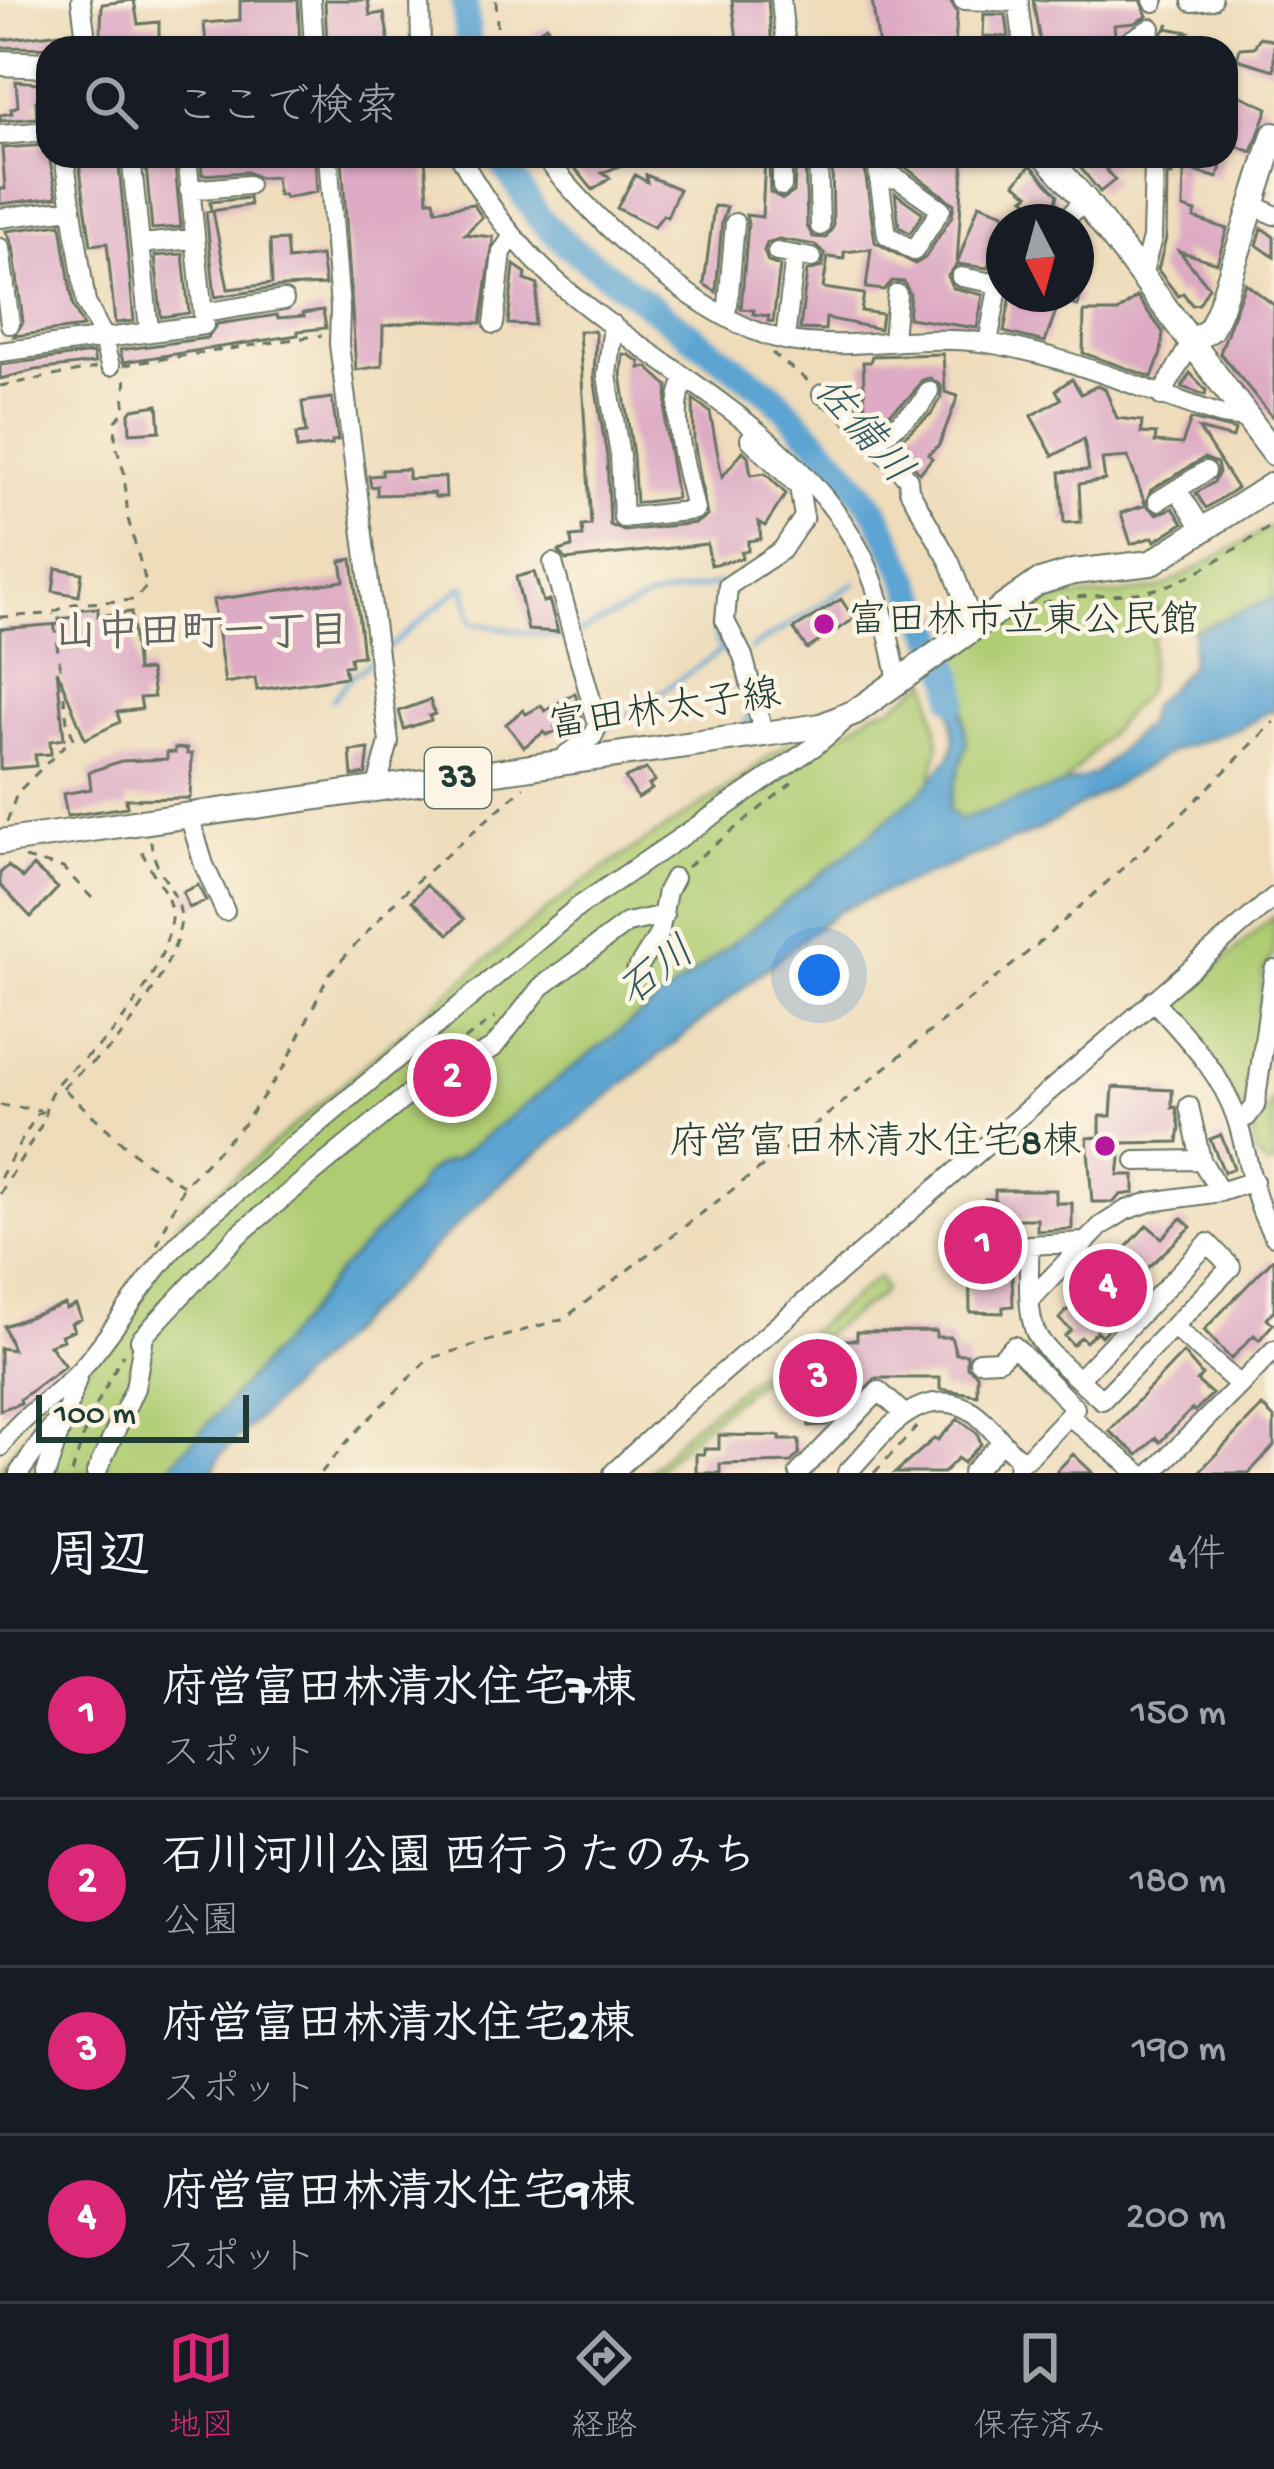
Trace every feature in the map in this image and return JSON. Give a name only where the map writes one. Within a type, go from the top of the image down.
[{"type":"main road","points":[[0,62],[36,64]]},
{"type":"main road","points":[[1191,343],[1211,329],[1264,210],[1274,134]]},
{"type":"main road","points":[[1057,168],[1274,453]]},
{"type":"main road","name":"富田林太子線","points":[[2,842],[820,726],[855,712],[1046,579],[1141,566],[1170,554],[1274,484]]},
{"type":"street","points":[[81,0],[86,36]]},
{"type":"street","points":[[311,0],[313,36]]},
{"type":"street","points":[[420,0],[421,36]]},
{"type":"street","points":[[781,0],[785,36]]},
{"type":"street","points":[[963,0],[1019,1],[1023,36]]},
{"type":"street","points":[[1137,36],[1150,28]]},
{"type":"street","points":[[0,136],[36,132]]},
{"type":"street","points":[[66,168],[86,303],[114,366]]},
{"type":"street","points":[[0,352],[149,335],[132,168]]},
{"type":"street","points":[[149,330],[204,325],[188,168]]},
{"type":"street","points":[[329,168],[339,344],[388,742],[376,790]]},
{"type":"street","points":[[468,168],[513,236],[552,277],[735,414],[807,479],[855,541],[872,575],[900,680]]},
{"type":"street","points":[[554,168],[622,241],[739,325],[785,339],[988,343],[1047,357],[1232,417],[1244,412]]},
{"type":"street","points":[[782,168],[782,186]]},
{"type":"street","points":[[818,168],[820,226]]},
{"type":"street","points":[[878,168],[880,180]]},
{"type":"street","points":[[1142,276],[1152,238],[1154,168]]},
{"type":"street","points":[[189,190],[248,185]]},
{"type":"street","points":[[1081,204],[1085,200]]},
{"type":"street","points":[[0,218],[71,208]]},
{"type":"street","points":[[724,314],[741,253],[735,223]]},
{"type":"street","points":[[494,324],[502,252],[513,236]]},
{"type":"street","points":[[140,244],[194,239]]},
{"type":"street","points":[[0,248],[10,324]]},
{"type":"street","points":[[785,339],[795,255]]},
{"type":"street","points":[[961,277],[986,282]]},
{"type":"street","points":[[893,340],[897,294]]},
{"type":"street","points":[[203,314],[284,300]]},
{"type":"street","points":[[988,343],[994,312]]},
{"type":"street","points":[[613,325],[607,374],[620,456],[623,518],[694,510],[680,423],[680,394],[686,378]]},
{"type":"street","points":[[1161,396],[1191,343]]},
{"type":"street","points":[[822,394],[842,405],[908,479],[909,490],[950,562],[969,629]]},
{"type":"street","points":[[877,441],[924,406]]},
{"type":"street","points":[[735,414],[752,442],[800,487],[804,517],[782,550],[728,586],[725,621],[743,656],[764,735]]},
{"type":"street","points":[[1158,501],[1202,473],[1185,456]]},
{"type":"street","points":[[1177,489],[1204,531]]},
{"type":"street","points":[[554,563],[598,725],[592,736],[567,754],[567,763]]},
{"type":"street","points":[[0,1447],[9,1424],[51,1399],[76,1375],[165,1256],[578,907],[815,746],[855,712]]},
{"type":"street","points":[[189,815],[225,911]]},
{"type":"street","points":[[184,875],[204,865]]},
{"type":"street","points":[[637,971],[651,950],[674,878]]},
{"type":"street","points":[[613,1473],[707,1386],[1274,897]]},
{"type":"street","points":[[96,1473],[135,1388],[143,1342],[138,1338],[238,1235],[414,1090],[493,1048],[541,987],[616,929],[644,917],[664,915]]},
{"type":"street","points":[[1237,1120],[1255,1106],[1269,1044],[1274,970]]},
{"type":"street","points":[[1154,1000],[1222,1088],[1237,1120],[1263,1216],[1274,1236]]},
{"type":"street","points":[[1189,1106],[1202,1160],[1220,1192]]},
{"type":"street","points":[[1136,1161],[1202,1160]]},
{"type":"street","points":[[1031,1299],[1085,1242],[1126,1210],[1253,1181]]},
{"type":"street","points":[[1079,1378],[1208,1243],[1231,1267],[1102,1400],[1079,1378],[1037,1337],[1031,1299],[1030,1245],[1085,1242]]},
{"type":"street","points":[[1175,1328],[1240,1385]]},
{"type":"street","points":[[847,1473],[916,1406],[965,1407],[998,1436],[1018,1466],[1075,1408],[1014,1346],[998,1360],[979,1361]]},
{"type":"street","points":[[1152,1473],[1274,1350]]},
{"type":"street","points":[[19,1473],[64,1411],[76,1375]]},
{"type":"street","points":[[799,1473],[879,1391],[904,1414]]},
{"type":"street","points":[[46,1473],[64,1411]]},
{"type":"street","points":[[1070,1416],[1139,1473]]},
{"type":"street","points":[[972,1473],[1001,1443]]},
{"type":"path","points":[[496,0],[498,36]]},
{"type":"path","points":[[0,386],[341,333]]},
{"type":"path","points":[[764,346],[822,394]]},
{"type":"path","points":[[0,617],[52,612],[73,604],[134,601],[147,586],[128,519],[124,472],[115,442],[116,421],[124,411],[127,393],[125,371],[114,366]]},
{"type":"path","points":[[1034,606],[1077,595],[1163,587],[1274,525]]},
{"type":"path","points":[[52,612],[73,736],[17,793],[2,842],[9,856],[63,868],[92,898]]},
{"type":"path","points":[[321,1473],[428,1359],[565,1318],[779,1154],[1038,944],[1274,722]]},
{"type":"path","points":[[165,1256],[157,1242],[184,1185],[243,1125],[264,1096],[286,1064],[318,993],[358,939],[537,775],[538,767]]},
{"type":"path","points":[[61,1086],[119,1038],[161,975],[179,930],[179,906],[152,853],[144,822]]},
{"type":"path","points":[[0,1178],[70,1067],[111,1035],[154,970],[171,910],[142,852],[144,822]]},
{"type":"path","points":[[61,1086],[140,1160],[184,1185]]},
{"type":"path","points":[[0,1106],[44,1110]]},
{"type":"path","points":[[0,1194],[44,1119],[44,1110]]},
{"type":"path","points":[[874,1473],[918,1429],[904,1414]]},
{"type":"path","points":[[72,1473],[88,1421]]},
{"type":"green space","points":[[1274,525],[1274,598],[1194,631],[1156,608],[1147,690],[1063,785],[960,820],[948,809],[965,716],[958,680],[949,663],[1009,617],[1062,598],[1163,587]]},
{"type":"green space","points":[[929,680],[939,744],[930,784],[454,1160],[443,1163],[335,1275],[303,1318],[164,1473],[0,1473],[32,1426],[56,1413],[172,1248],[175,1228],[182,1219],[573,890],[772,754],[789,744],[846,731],[875,711],[892,707]]},
{"type":"green space","points":[[1274,916],[1274,955],[1264,970],[1248,1103],[1241,1112],[1200,1040],[1175,1009],[1176,1003]]},
{"type":"green space","points":[[1274,1099],[1274,1165],[1266,1165],[1255,1153],[1252,1134]]},
{"type":"green space","points":[[878,1277],[885,1289],[879,1297],[762,1379],[655,1473],[648,1473],[687,1430]]},
{"type":"water","points":[[1274,598],[1274,712],[1174,750],[1039,830],[839,910],[498,1185],[220,1455],[213,1473],[164,1473],[303,1318],[335,1275],[417,1191],[426,1174],[454,1160],[925,788],[950,756],[955,741],[944,667],[949,663],[957,675],[967,743],[948,808],[960,820],[1095,774],[1146,724],[1150,707],[1190,666],[1194,631]]},
{"type":"building","points":[[134,0],[138,24],[159,22],[159,36],[101,36],[102,4]]},
{"type":"building","points":[[298,0],[300,36],[205,36],[204,23],[240,20],[240,1]]},
{"type":"building","points":[[325,0],[368,0],[370,15],[384,13],[388,36],[326,36]]},
{"type":"building","points":[[732,0],[768,0],[771,36],[736,36]]},
{"type":"building","points":[[872,0],[950,0],[957,12],[956,36],[877,36]]},
{"type":"building","points":[[1033,0],[1140,0],[1147,16],[1114,25],[1114,36],[1039,36]]},
{"type":"building","points":[[984,14],[1006,15],[1009,36],[983,36]]},
{"type":"building","points":[[1169,23],[1167,28],[1188,32],[1181,36],[1161,36]]},
{"type":"building","points":[[547,26],[553,36],[533,36]]},
{"type":"building","points":[[71,32],[72,36],[36,36],[36,47],[0,47],[0,40]]},
{"type":"building","points":[[1260,37],[1274,41],[1274,70],[1238,59],[1240,48],[1254,47]]},
{"type":"building","points":[[16,81],[36,83],[36,118],[0,121],[0,115],[18,106]]},
{"type":"building","points":[[1238,94],[1268,108],[1252,152],[1238,147]]},
{"type":"building","points":[[36,146],[36,168],[51,168],[57,197],[0,204],[0,189],[5,189],[2,148]]},
{"type":"building","points":[[80,168],[119,168],[134,321],[115,323],[107,243],[91,245]]},
{"type":"building","points":[[146,168],[175,168],[181,227],[152,229]]},
{"type":"building","points":[[202,168],[316,168],[317,192],[285,198],[278,195],[276,177],[260,178],[247,172],[202,175]]},
{"type":"building","points":[[343,168],[426,168],[428,200],[434,200],[436,210],[473,204],[482,217],[465,234],[493,237],[481,323],[424,320],[383,326],[382,366],[356,370]]},
{"type":"building","points":[[575,168],[614,168],[602,173],[610,178],[593,190]]},
{"type":"building","points":[[764,168],[769,168],[770,192],[783,199],[794,192],[795,168],[805,168],[807,226],[813,237],[826,238],[833,227],[832,168],[865,168],[875,242],[915,264],[925,258],[952,216],[954,204],[906,168],[963,168],[957,264],[948,276],[953,288],[983,295],[977,328],[908,318],[910,294],[904,282],[892,281],[884,290],[866,288],[871,249],[844,252],[844,259],[828,257],[823,288],[864,294],[861,311],[882,314],[880,329],[826,318],[825,330],[800,329],[807,271],[822,267],[825,254],[815,245],[779,239],[767,243],[764,251],[768,262],[780,266],[773,322],[768,321],[769,316],[741,309],[746,215],[762,217]]},
{"type":"building","points":[[1034,168],[1058,195],[1058,204],[1027,204],[1024,198],[1029,194],[1015,183]]},
{"type":"building","points":[[1081,168],[1108,168],[1115,180],[1100,192]]},
{"type":"building","points":[[1172,168],[1184,168],[1183,208],[1196,212],[1194,218],[1227,229],[1217,263],[1179,251],[1209,287],[1199,304],[1192,305],[1183,293],[1178,296],[1158,270],[1166,238],[1167,175],[1172,175]]},
{"type":"building","points":[[1184,168],[1220,168],[1218,178]]},
{"type":"building","points":[[635,175],[679,189],[667,217],[663,215],[654,227],[617,208]]},
{"type":"building","points":[[895,193],[923,213],[910,233],[899,227]]},
{"type":"building","points":[[249,198],[250,205],[211,211],[210,202]]},
{"type":"building","points":[[979,204],[986,207],[986,268],[957,264]]},
{"type":"building","points":[[714,206],[727,207],[716,292],[704,284]]},
{"type":"building","points":[[213,211],[228,289],[272,284],[270,241],[286,240],[288,260],[321,256],[325,285],[215,297],[206,212]]},
{"type":"building","points":[[61,224],[73,306],[83,327],[14,336],[23,322],[13,246],[6,231]]},
{"type":"building","points":[[1262,228],[1274,237],[1274,257],[1257,245]]},
{"type":"building","points":[[183,254],[189,313],[161,317],[155,256]]},
{"type":"building","points":[[514,265],[526,273],[525,280],[538,285],[534,325],[508,324]]},
{"type":"building","points":[[1245,283],[1274,305],[1274,419],[1220,353]]},
{"type":"building","points":[[1137,297],[1163,332],[1152,377],[1083,353],[1084,312],[1118,312]]},
{"type":"building","points":[[323,310],[326,328],[298,331],[298,335],[123,362],[120,350],[207,338],[217,324]]},
{"type":"building","points":[[1008,312],[1056,312],[1045,342],[1004,332]]},
{"type":"building","points":[[579,331],[594,331],[596,336],[594,377],[607,457],[610,525],[624,531],[696,523],[707,516],[694,441],[693,399],[710,412],[722,477],[743,451],[751,475],[765,473],[786,494],[765,526],[759,522],[761,539],[748,541],[742,558],[711,565],[707,544],[566,560],[559,551],[572,547],[571,537],[583,536],[582,526],[591,525]]},
{"type":"building","points":[[93,353],[95,363],[0,379],[0,365]]},
{"type":"building","points":[[623,354],[668,386],[665,425],[677,498],[636,503],[621,375]]},
{"type":"building","points":[[943,354],[945,392],[958,396],[939,445],[928,454],[932,458],[920,473],[895,444],[931,414],[941,397],[941,386],[930,378],[922,380],[910,397],[877,424],[865,410],[863,362],[870,362],[872,356]]},
{"type":"building","points":[[1190,373],[1206,390],[1205,395],[1182,387]]},
{"type":"building","points":[[1072,379],[1081,394],[1097,386],[1105,389],[1117,418],[1142,421],[1141,433],[1156,434],[1155,442],[1182,444],[1191,419],[1235,430],[1233,438],[1199,429],[1237,488],[1206,508],[1196,493],[1214,482],[1219,472],[1217,463],[1204,458],[1151,490],[1145,504],[1128,457],[1102,459],[1105,480],[1079,484],[1081,522],[1064,523],[1060,472],[1089,470],[1084,439],[1053,456],[1031,416],[1061,399],[1056,390]]},
{"type":"building","points":[[332,398],[338,440],[297,449],[296,434],[306,433],[302,402]]},
{"type":"building","points":[[158,405],[160,431],[130,433],[133,409]]},
{"type":"building","points":[[408,469],[408,479],[445,477],[446,497],[434,493],[377,495],[377,486],[371,487],[369,476],[382,475],[382,470]]},
{"type":"building","points":[[1146,505],[1157,514],[1173,508],[1183,523],[1155,541],[1153,537],[1131,544],[1121,513]]},
{"type":"building","points":[[352,559],[363,656],[350,657],[351,665],[344,666],[346,677],[257,690],[255,678],[225,683],[213,600],[344,581],[341,561]]},
{"type":"building","points":[[56,568],[82,573],[79,596],[53,591]]},
{"type":"building","points":[[534,572],[558,632],[528,630],[516,577]]},
{"type":"building","name":"富田林市立東公民館","points":[[841,599],[854,619],[807,649],[794,629]]},
{"type":"building","points":[[98,608],[98,616],[131,612],[137,671],[150,670],[154,697],[140,698],[142,709],[117,712],[120,722],[85,739],[57,670],[64,739],[50,741],[51,754],[35,755],[36,766],[0,769],[0,629],[60,624],[59,619],[74,617],[74,610]]},
{"type":"building","points":[[575,693],[583,721],[579,723],[577,715],[524,747],[506,724],[523,710],[526,714],[541,706],[545,711]]},
{"type":"building","points":[[430,700],[435,714],[429,716],[431,720],[404,729],[399,711]]},
{"type":"building","points":[[175,748],[192,754],[190,798],[126,799],[127,807],[67,816],[63,794],[91,789],[89,772],[121,761],[167,759],[167,752],[175,753]]},
{"type":"building","points":[[369,749],[366,774],[352,776],[350,751]]},
{"type":"building","points":[[646,769],[655,781],[638,798],[625,778]]},
{"type":"building","points":[[8,866],[23,878],[33,866],[58,888],[31,917],[0,885],[0,873]]},
{"type":"building","points":[[198,885],[206,901],[189,908],[183,892]]},
{"type":"building","points":[[426,885],[464,919],[449,934],[412,901]]},
{"type":"building","name":"府営富田林清水住宅8棟","points":[[1113,1087],[1172,1090],[1178,1142],[1122,1143],[1118,1175],[1134,1175],[1134,1193],[1120,1195],[1114,1202],[1092,1202],[1087,1138],[1100,1137],[1100,1116],[1111,1116]]},
{"type":"building","points":[[1221,1135],[1234,1168],[1224,1172],[1210,1139]]},
{"type":"building","points":[[995,1190],[1056,1190],[1056,1203],[1072,1203],[1072,1229],[1037,1231],[1037,1219],[1001,1219],[1002,1241],[1011,1241],[1013,1306],[1003,1307],[1003,1313],[970,1312],[969,1221],[982,1221],[985,1199],[995,1199]]},
{"type":"building","points":[[1181,1218],[1191,1227],[1133,1282],[1143,1292],[1101,1336],[1097,1331],[1086,1342],[1081,1337],[1073,1345],[1065,1336],[1071,1330],[1059,1319],[1147,1225],[1162,1238]]},
{"type":"building","points":[[1274,1258],[1274,1310],[1267,1318],[1273,1324],[1259,1340],[1254,1335],[1231,1359],[1204,1330]]},
{"type":"building","points":[[65,1304],[66,1309],[76,1305],[81,1319],[71,1323],[74,1330],[61,1335],[63,1340],[49,1345],[65,1366],[20,1399],[21,1403],[0,1410],[0,1348],[13,1350],[4,1326]]},
{"type":"building","points":[[936,1331],[936,1337],[951,1337],[956,1354],[967,1354],[967,1367],[977,1374],[977,1395],[940,1389],[940,1378],[876,1378],[827,1425],[809,1426],[800,1371],[808,1370],[808,1359],[832,1356],[832,1340],[857,1340],[857,1332]]},
{"type":"building","points":[[1183,1353],[1202,1375],[1197,1381],[1212,1394],[1160,1442],[1156,1438],[1138,1455],[1109,1431]]},
{"type":"building","points":[[1262,1406],[1274,1418],[1274,1446],[1249,1473],[1198,1473]]},
{"type":"building","points":[[958,1419],[977,1433],[981,1444],[963,1463],[958,1458],[943,1473],[895,1473],[938,1440]]},
{"type":"building","points":[[719,1435],[799,1440],[799,1454],[791,1462],[720,1464],[720,1473],[696,1473],[696,1454],[719,1449]]},
{"type":"building","points":[[1073,1454],[1093,1473],[1055,1473]]},
{"type":"waterway","name":"佐備川","points":[[464,0],[468,36]]},
{"type":"waterway","name":"佐備川","points":[[506,168],[539,218],[571,248],[771,394],[835,460],[877,513],[953,678],[955,699]]},
{"type":"waterway","points":[[751,649],[855,583]]},
{"type":"waterway","points":[[579,633],[650,598],[719,584],[716,642],[733,661],[749,720],[741,728]]},
{"type":"waterway","points":[[385,651],[461,587],[465,587],[472,623],[570,640]]},
{"type":"waterway","points":[[603,732],[722,650]]},
{"type":"waterway","points":[[332,700],[371,662]]},
{"type":"place","name":"富田林市立東公民館","points":[[824,624]]},
{"type":"place","name":"石川河川公園 西行うたのみち","points":[[452,1078]]},
{"type":"place","name":"府営富田林清水住宅8棟","points":[[1105,1146]]},
{"type":"place","name":"府営富田林清水住宅7棟","points":[[983,1245]]},
{"type":"place","name":"府営富田林清水住宅9棟","points":[[1108,1288]]},
{"type":"place","name":"府営富田林清水住宅2棟","points":[[818,1378]]},
{"type":"district","name":"山中田町一丁目","points":[[202,636]]},
{"type":"water label","name":"石川","points":[[659,975]]}]
